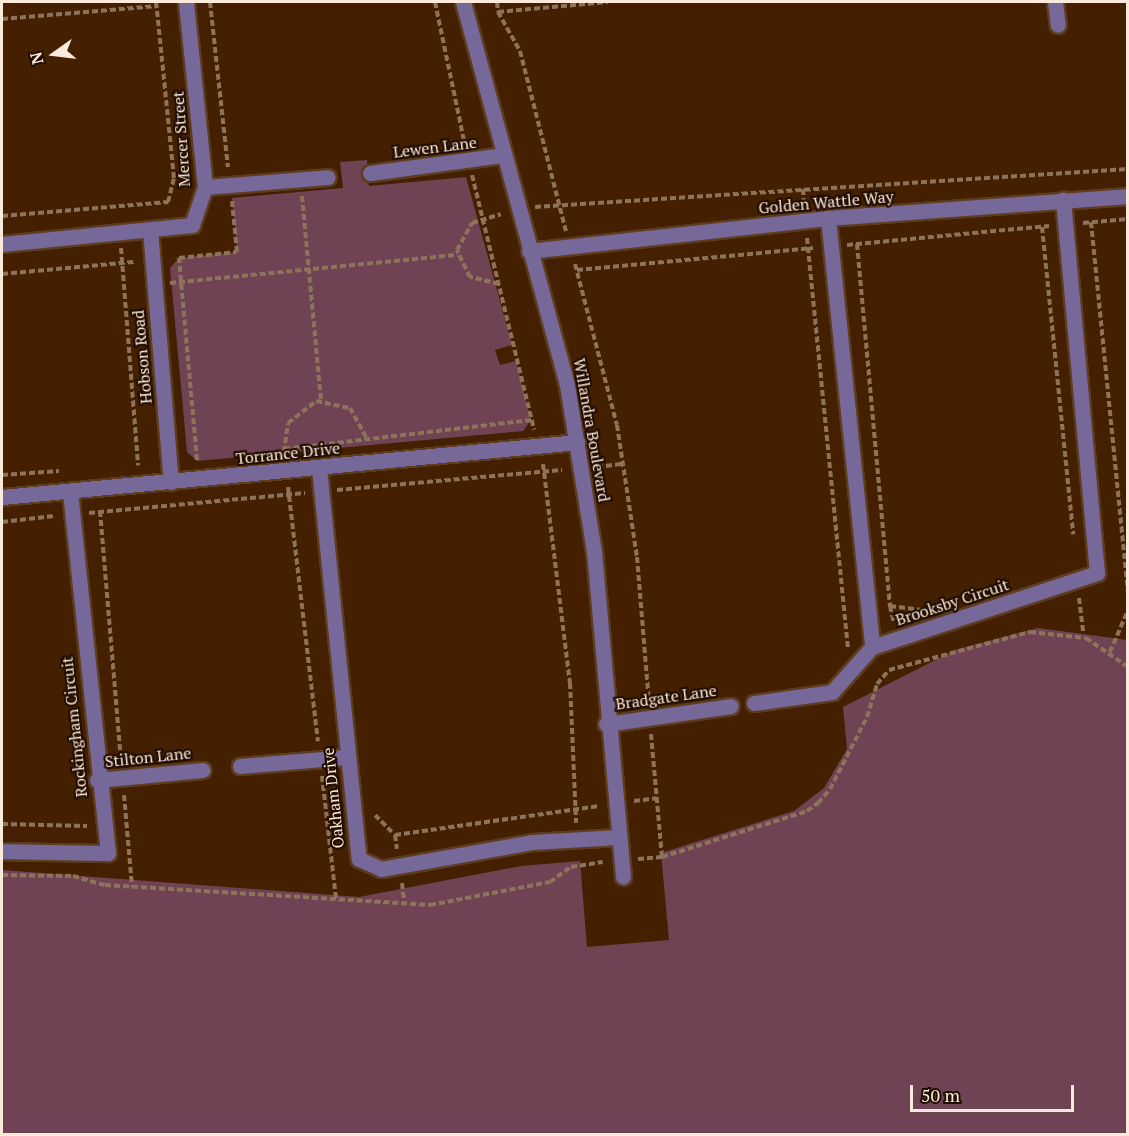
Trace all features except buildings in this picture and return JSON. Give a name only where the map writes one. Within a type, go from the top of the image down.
[{"type":"street","name":"Mercer Street","points":[[2,244],[192,225],[205,187],[186,2]]},
{"type":"street","name":"Willandra Boulevard","points":[[463,2],[529,251],[560,349],[577,442],[594,551],[606,724],[622,877]]},
{"type":"street","points":[[1055,2],[1058,25]]},
{"type":"street","name":"Lewen Lane","points":[[370,173],[504,155]]},
{"type":"street","points":[[205,187],[328,177]]},
{"type":"street","name":"Golden Wattle Way","points":[[529,251],[828,218],[1128,196]]},
{"type":"street","name":"Brooksby Circuit","points":[[828,218],[872,647],[1097,573],[1063,200]]},
{"type":"street","name":"Hobson Road","points":[[150,229],[171,482]]},
{"type":"street","name":"Torrance Drive","points":[[2,497],[577,442]]},
{"type":"street","name":"Oakham Drive","points":[[319,468],[355,846],[359,859],[372,869],[532,842],[618,837]]},
{"type":"street","name":"Rockingham Circuit","points":[[2,851],[108,853],[97,780],[70,491]]},
{"type":"street","points":[[754,703],[832,692],[872,647]]},
{"type":"street","name":"Bradgate Lane","points":[[606,724],[731,706]]},
{"type":"street","points":[[240,766],[346,757]]},
{"type":"street","name":"Stilton Lane","points":[[97,780],[203,770]]},
{"type":"path","points":[[497,2],[498,12],[520,51],[617,425],[637,557],[662,857]]},
{"type":"path","points":[[498,12],[608,2]]},
{"type":"path","points":[[2,19],[157,4],[174,178],[168,202],[2,216]]},
{"type":"path","points":[[499,284],[470,277],[458,255],[459,240],[472,223],[518,209],[558,204],[1128,169]]},
{"type":"path","points":[[300,179],[321,401]]},
{"type":"path","points":[[803,189],[845,647]]},
{"type":"path","points":[[117,205],[138,465]]},
{"type":"path","points":[[577,270],[1128,219]]},
{"type":"path","points":[[1091,222],[1128,594]]},
{"type":"path","points":[[1042,227],[1074,547]]},
{"type":"path","points":[[857,244],[890,606],[923,610],[934,607]]},
{"type":"path","points":[[154,284],[458,255]]},
{"type":"path","points":[[2,274],[179,258]]},
{"type":"path","points":[[336,899],[286,471],[284,434],[295,413],[321,401],[350,408],[367,439]]},
{"type":"path","points":[[273,451],[531,420]]},
{"type":"path","points":[[336,443],[342,502]]},
{"type":"path","points":[[128,466],[208,459]]},
{"type":"path","points":[[2,475],[73,470]]},
{"type":"path","points":[[98,488],[132,887]]},
{"type":"path","points":[[1077,580],[1083,632]]},
{"type":"path","points":[[1110,652],[1128,610]]},
{"type":"path","points":[[2,875],[73,876],[132,887],[336,899],[453,903],[550,882],[578,866],[662,857],[807,811],[830,789],[867,717],[877,684],[890,670],[1030,632],[1086,638],[1110,652],[1128,667]]},
{"type":"path","points":[[374,806],[375,817],[395,835],[657,798]]},
{"type":"path","points":[[2,824],[127,828]]},
{"type":"shaded area","points":[[367,160],[369,186],[466,177],[512,345],[495,350],[500,365],[516,361],[531,420],[523,431],[197,461],[187,452],[170,268],[179,258],[237,252],[232,198],[343,188],[340,162]]},
{"type":"shaded area","points":[[1038,628],[1127,640],[1127,1134],[2,1134],[2,870],[359,897],[521,866],[580,861],[587,947],[669,940],[661,853],[794,811],[824,788],[847,749],[843,707],[955,650]]}]
